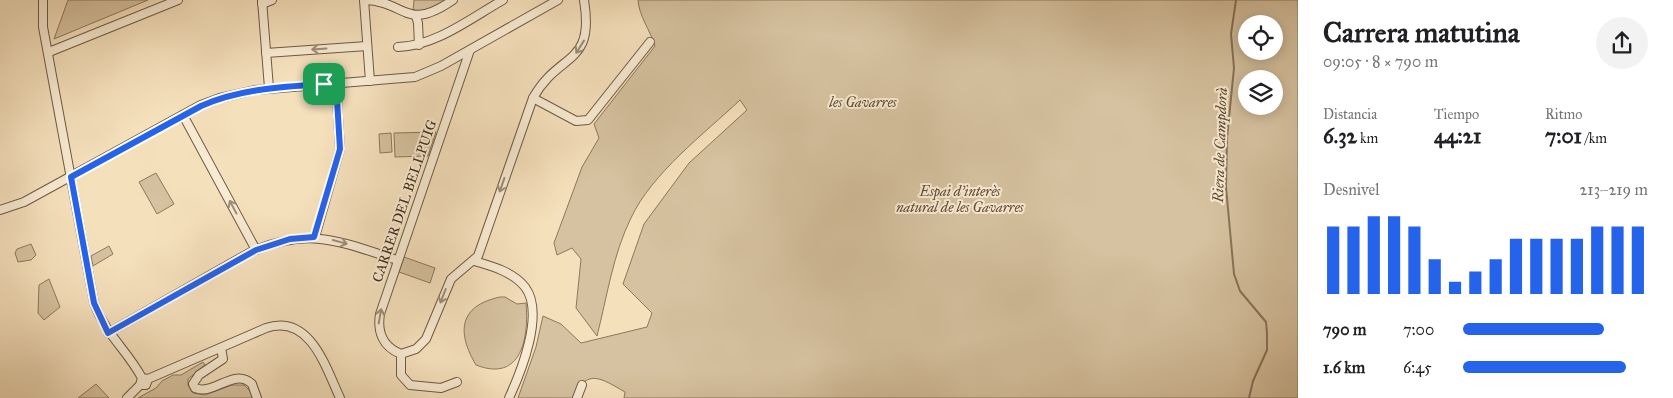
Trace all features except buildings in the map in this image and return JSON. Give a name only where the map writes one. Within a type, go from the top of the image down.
[{"type":"street","points":[[43,0],[43,27],[94,303],[108,333],[132,362],[143,381]]},
{"type":"street","points":[[49,52],[178,0]]},
{"type":"street","points":[[269,88],[262,2],[272,0]]},
{"type":"street","points":[[370,81],[364,0],[380,3],[416,16],[432,13],[453,0]]},
{"type":"street","points":[[398,47],[419,45],[430,41],[503,0]]},
{"type":"street","points":[[0,210],[24,202],[183,115],[220,98],[269,88],[415,77],[441,66],[558,0]]},
{"type":"street","points":[[457,382],[432,388],[410,385],[401,375],[401,354],[416,349],[426,339],[451,279],[474,261],[480,251],[533,98],[548,76],[573,57],[582,46],[587,27],[584,0]]},
{"type":"street","points":[[416,16],[419,45]]},
{"type":"street","points":[[533,98],[576,121],[588,120],[650,42]]},
{"type":"street","points":[[266,53],[367,46]]},
{"type":"street","name":"CARRER DEL BELLPUIG","points":[[401,354],[391,349],[383,340],[379,327],[380,314],[470,50]]},
{"type":"street","points":[[314,237],[336,156],[340,149],[336,83]]},
{"type":"street","points":[[183,115],[256,250]]},
{"type":"street","points":[[108,333],[256,250],[290,239],[314,237],[347,244],[397,260]]},
{"type":"street","points":[[474,261],[510,275],[522,283],[531,298],[533,314],[528,349],[509,398]]},
{"type":"street","points":[[127,398],[143,381],[274,325],[291,327],[304,334],[316,347],[340,398]]},
{"type":"street","points":[[222,348],[223,359],[196,379],[193,384],[195,388],[203,390],[235,379],[242,379],[252,384],[257,398]]},
{"type":"street","points":[[577,398],[582,385]]},
{"type":"green space","points":[[68,0],[148,0],[54,39]]},
{"type":"green space","points":[[414,0],[446,0],[429,10],[413,11]]},
{"type":"green space","name":"Espai d'interès natural de les Gavarres","points":[[638,0],[1298,0],[1298,398],[624,398],[625,392],[596,378],[584,382],[578,388],[573,398],[518,398],[536,347],[543,316],[561,324],[581,343],[647,327],[652,313],[623,284],[644,224],[689,163],[747,110],[740,100],[665,170],[640,201],[620,246],[597,336],[576,308],[581,259],[572,248],[557,255],[554,243],[582,167],[599,138],[594,124],[655,46],[642,17]]},
{"type":"green space","points":[[436,132],[428,156],[395,157],[394,133]]},
{"type":"green space","points":[[391,133],[392,152],[380,153],[379,134]]},
{"type":"green space","points":[[156,173],[174,204],[157,214],[139,182]]},
{"type":"green space","points":[[31,244],[36,255],[31,260],[18,262],[15,253],[17,249]]},
{"type":"green space","points":[[109,246],[113,254],[93,266],[91,256]]},
{"type":"green space","points":[[404,257],[435,268],[430,283],[399,272]]},
{"type":"green space","points":[[49,279],[60,307],[44,320],[38,313],[39,285]]},
{"type":"green space","points":[[505,297],[517,304],[526,303],[526,330],[524,342],[513,362],[504,368],[491,369],[476,365],[466,342],[465,322],[469,314],[476,307],[486,301]]},
{"type":"green space","points":[[203,362],[205,365],[188,379],[188,385],[193,393],[205,395],[232,385],[244,385],[251,392],[252,398],[138,398],[156,388],[162,381],[173,375],[181,375]]},
{"type":"green space","points":[[96,384],[109,398],[78,398]]},
{"type":"waterway","name":"Riera de Campdorà","points":[[1236,0],[1231,34],[1234,68],[1227,138],[1226,187],[1234,274],[1240,291],[1266,322],[1267,333],[1267,350],[1253,381],[1249,398]]},
{"type":"route","points":[[336,83],[340,149],[336,156],[336,162],[314,237],[290,239],[267,245],[249,253],[154,305],[108,333],[94,303],[71,177],[201,106],[220,98],[256,90],[324,84],[336,83]]},
{"type":"park label","name":"les Gavarres","points":[[863,102]]}]
